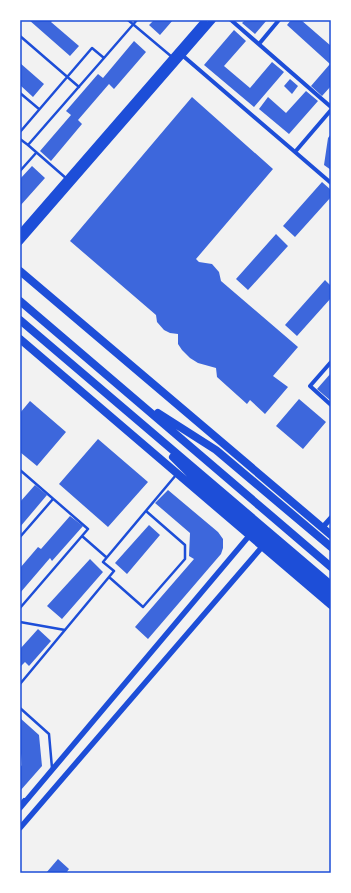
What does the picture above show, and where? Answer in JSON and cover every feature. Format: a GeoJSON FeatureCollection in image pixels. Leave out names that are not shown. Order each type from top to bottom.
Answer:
{"type":"FeatureCollection","features":[{"type":"Feature","properties":{"kind":"highway"},"geometry":{"type":"LineString","coordinates":[[20,271],[331,535]]}},
{"type":"Feature","properties":{"kind":"highway"},"geometry":{"type":"LineString","coordinates":[[20,301],[331,567]]}},
{"type":"Feature","properties":{"kind":"highway"},"geometry":{"type":"LineString","coordinates":[[20,320],[331,584]]}},
{"type":"Feature","properties":{"kind":"highway"},"geometry":{"type":"LineString","coordinates":[[20,339],[331,605]]}},
{"type":"Feature","properties":{"kind":"highway"},"geometry":{"type":"LineString","coordinates":[[135,398],[216,450],[331,547]]}},
{"type":"Feature","properties":{"kind":"highway"},"geometry":{"type":"LineString","coordinates":[[127,412],[197,481],[331,595]]}},
{"type":"Feature","properties":{"kind":"main road"},"geometry":{"type":"LineString","coordinates":[[20,242],[70,181],[175,59],[205,20]]}},
{"type":"Feature","properties":{"kind":"main road"},"geometry":{"type":"LineString","coordinates":[[175,59],[182,55],[213,20]]}},
{"type":"Feature","properties":{"kind":"main road"},"geometry":{"type":"LineString","coordinates":[[20,233],[70,181]]}},
{"type":"Feature","properties":{"kind":"street"},"geometry":{"type":"LineString","coordinates":[[231,20],[331,108],[295,152]]}},
{"type":"Feature","properties":{"kind":"street"},"geometry":{"type":"LineString","coordinates":[[259,44],[279,20]]}},
{"type":"Feature","properties":{"kind":"street"},"geometry":{"type":"LineString","coordinates":[[182,55],[331,183]]}},
{"type":"Feature","properties":{"kind":"street"},"geometry":{"type":"LineString","coordinates":[[331,362],[310,386],[331,404]]}},
{"type":"Feature","properties":{"kind":"street"},"geometry":{"type":"LineString","coordinates":[[322,528],[331,518]]}},
{"type":"Feature","properties":{"kind":"street"},"geometry":{"type":"LineString","coordinates":[[20,808],[249,536]]}},
{"type":"Feature","properties":{"kind":"street"},"geometry":{"type":"LineString","coordinates":[[20,828],[262,547]]}},
{"type":"Feature","properties":{"kind":"lane"},"geometry":{"type":"LineString","coordinates":[[128,20],[175,59]]}},
{"type":"Feature","properties":{"kind":"lane"},"geometry":{"type":"LineString","coordinates":[[28,145],[137,20]]}},
{"type":"Feature","properties":{"kind":"lane"},"geometry":{"type":"LineString","coordinates":[[20,36],[79,87]]}},
{"type":"Feature","properties":{"kind":"lane"},"geometry":{"type":"LineString","coordinates":[[20,132],[92,48],[104,58]]}},
{"type":"Feature","properties":{"kind":"lane"},"geometry":{"type":"LineString","coordinates":[[20,93],[39,110]]}},
{"type":"Feature","properties":{"kind":"lane"},"geometry":{"type":"LineString","coordinates":[[20,139],[70,181]]}},
{"type":"Feature","properties":{"kind":"lane"},"geometry":{"type":"LineString","coordinates":[[20,171],[36,153]]}},
{"type":"Feature","properties":{"kind":"lane"},"geometry":{"type":"LineString","coordinates":[[20,470],[88,529],[20,608]]}},
{"type":"Feature","properties":{"kind":"lane"},"geometry":{"type":"LineString","coordinates":[[20,684],[109,578],[114,571],[103,562],[177,474]]}},
{"type":"Feature","properties":{"kind":"lane"},"geometry":{"type":"LineString","coordinates":[[20,537],[53,499]]}},
{"type":"Feature","properties":{"kind":"lane"},"geometry":{"type":"LineString","coordinates":[[109,578],[144,607],[185,559],[184,545],[146,511]]}},
{"type":"Feature","properties":{"kind":"lane"},"geometry":{"type":"LineString","coordinates":[[82,536],[106,558]]}},
{"type":"Feature","properties":{"kind":"lane"},"geometry":{"type":"LineString","coordinates":[[20,622],[65,630]]}},
{"type":"Feature","properties":{"kind":"lane"},"geometry":{"type":"LineString","coordinates":[[20,708],[49,734],[52,768],[20,804]]}},
{"type":"Feature","properties":{"kind":"building"},"geometry":{"type":"Polygon","coordinates":[[[29,20],[53,20],[51,22],[79,46],[70,56],[29,20]]]}},
{"type":"Feature","properties":{"kind":"building"},"geometry":{"type":"Polygon","coordinates":[[[154,20],[173,20],[160,35],[149,25],[154,20]]]}},
{"type":"Feature","properties":{"kind":"building"},"geometry":{"type":"Polygon","coordinates":[[[245,20],[267,20],[255,34],[242,23],[245,20]]]}},
{"type":"Feature","properties":{"kind":"building"},"geometry":{"type":"Polygon","coordinates":[[[291,20],[301,20],[331,46],[331,86],[322,96],[311,86],[330,64],[287,25],[291,20]]]}},
{"type":"Feature","properties":{"kind":"building"},"geometry":{"type":"Polygon","coordinates":[[[234,30],[246,41],[224,66],[250,88],[272,62],[284,72],[254,107],[204,65],[234,30]]]}},
{"type":"Feature","properties":{"kind":"building"},"geometry":{"type":"Polygon","coordinates":[[[134,41],[146,52],[114,89],[109,84],[78,120],[82,124],[51,161],[40,151],[71,115],[66,111],[98,74],[103,78],[134,41]]]}},
{"type":"Feature","properties":{"kind":"building"},"geometry":{"type":"Polygon","coordinates":[[[20,63],[44,84],[33,97],[20,85],[20,63]]]}},
{"type":"Feature","properties":{"kind":"building"},"geometry":{"type":"Polygon","coordinates":[[[290,79],[298,86],[292,94],[284,86],[290,79]]]}},
{"type":"Feature","properties":{"kind":"building"},"geometry":{"type":"Polygon","coordinates":[[[306,91],[318,101],[289,134],[259,109],[268,97],[286,113],[306,91]]]}},
{"type":"Feature","properties":{"kind":"building"},"geometry":{"type":"Polygon","coordinates":[[[192,97],[273,169],[196,259],[199,262],[212,264],[219,272],[221,281],[298,347],[273,376],[288,387],[265,414],[250,400],[247,404],[217,377],[216,368],[198,363],[190,358],[178,344],[178,334],[170,333],[164,330],[157,322],[156,315],[70,241],[192,97]]]}},
{"type":"Feature","properties":{"kind":"building"},"geometry":{"type":"Polygon","coordinates":[[[331,134],[331,170],[324,165],[328,138],[331,134]]]}},
{"type":"Feature","properties":{"kind":"building"},"geometry":{"type":"Polygon","coordinates":[[[32,166],[45,178],[20,206],[20,179],[32,166]]]}},
{"type":"Feature","properties":{"kind":"building"},"geometry":{"type":"Polygon","coordinates":[[[322,182],[331,190],[331,197],[295,237],[283,226],[322,182]]]}},
{"type":"Feature","properties":{"kind":"building"},"geometry":{"type":"Polygon","coordinates":[[[276,234],[288,246],[248,290],[236,279],[276,234]]]}},
{"type":"Feature","properties":{"kind":"building"},"geometry":{"type":"Polygon","coordinates":[[[325,280],[331,286],[331,298],[297,336],[285,325],[325,280]]]}},
{"type":"Feature","properties":{"kind":"building"},"geometry":{"type":"Polygon","coordinates":[[[331,373],[331,401],[317,389],[331,373]]]}},
{"type":"Feature","properties":{"kind":"building"},"geometry":{"type":"Polygon","coordinates":[[[299,399],[326,422],[303,449],[276,426],[299,399]]]}},
{"type":"Feature","properties":{"kind":"building"},"geometry":{"type":"Polygon","coordinates":[[[30,401],[66,432],[37,466],[20,452],[20,413],[30,401]]]}},
{"type":"Feature","properties":{"kind":"building"},"geometry":{"type":"Polygon","coordinates":[[[98,439],[148,482],[108,527],[59,484],[98,439]]]}},
{"type":"Feature","properties":{"kind":"building"},"geometry":{"type":"Polygon","coordinates":[[[35,485],[47,495],[20,527],[20,502],[35,485]]]}},
{"type":"Feature","properties":{"kind":"building"},"geometry":{"type":"Polygon","coordinates":[[[168,490],[218,532],[223,539],[223,548],[221,554],[148,639],[135,627],[194,559],[189,556],[190,533],[155,503],[168,490]]]}},
{"type":"Feature","properties":{"kind":"building"},"geometry":{"type":"Polygon","coordinates":[[[70,516],[83,526],[52,561],[50,558],[20,593],[20,568],[38,547],[41,549],[70,516]]]}},
{"type":"Feature","properties":{"kind":"building"},"geometry":{"type":"Polygon","coordinates":[[[149,525],[160,535],[127,574],[115,563],[149,525]]]}},
{"type":"Feature","properties":{"kind":"building"},"geometry":{"type":"Polygon","coordinates":[[[90,559],[103,572],[62,619],[47,606],[90,559]]]}},
{"type":"Feature","properties":{"kind":"building"},"geometry":{"type":"Polygon","coordinates":[[[38,629],[51,641],[29,666],[25,662],[20,667],[20,649],[38,629]]]}},
{"type":"Feature","properties":{"kind":"building"},"geometry":{"type":"Polygon","coordinates":[[[20,718],[39,735],[42,766],[20,791],[20,768],[22,765],[20,718]]]}},
{"type":"Feature","properties":{"kind":"building"},"geometry":{"type":"Polygon","coordinates":[[[58,859],[69,869],[66,873],[46,873],[58,859]]]}}]}
